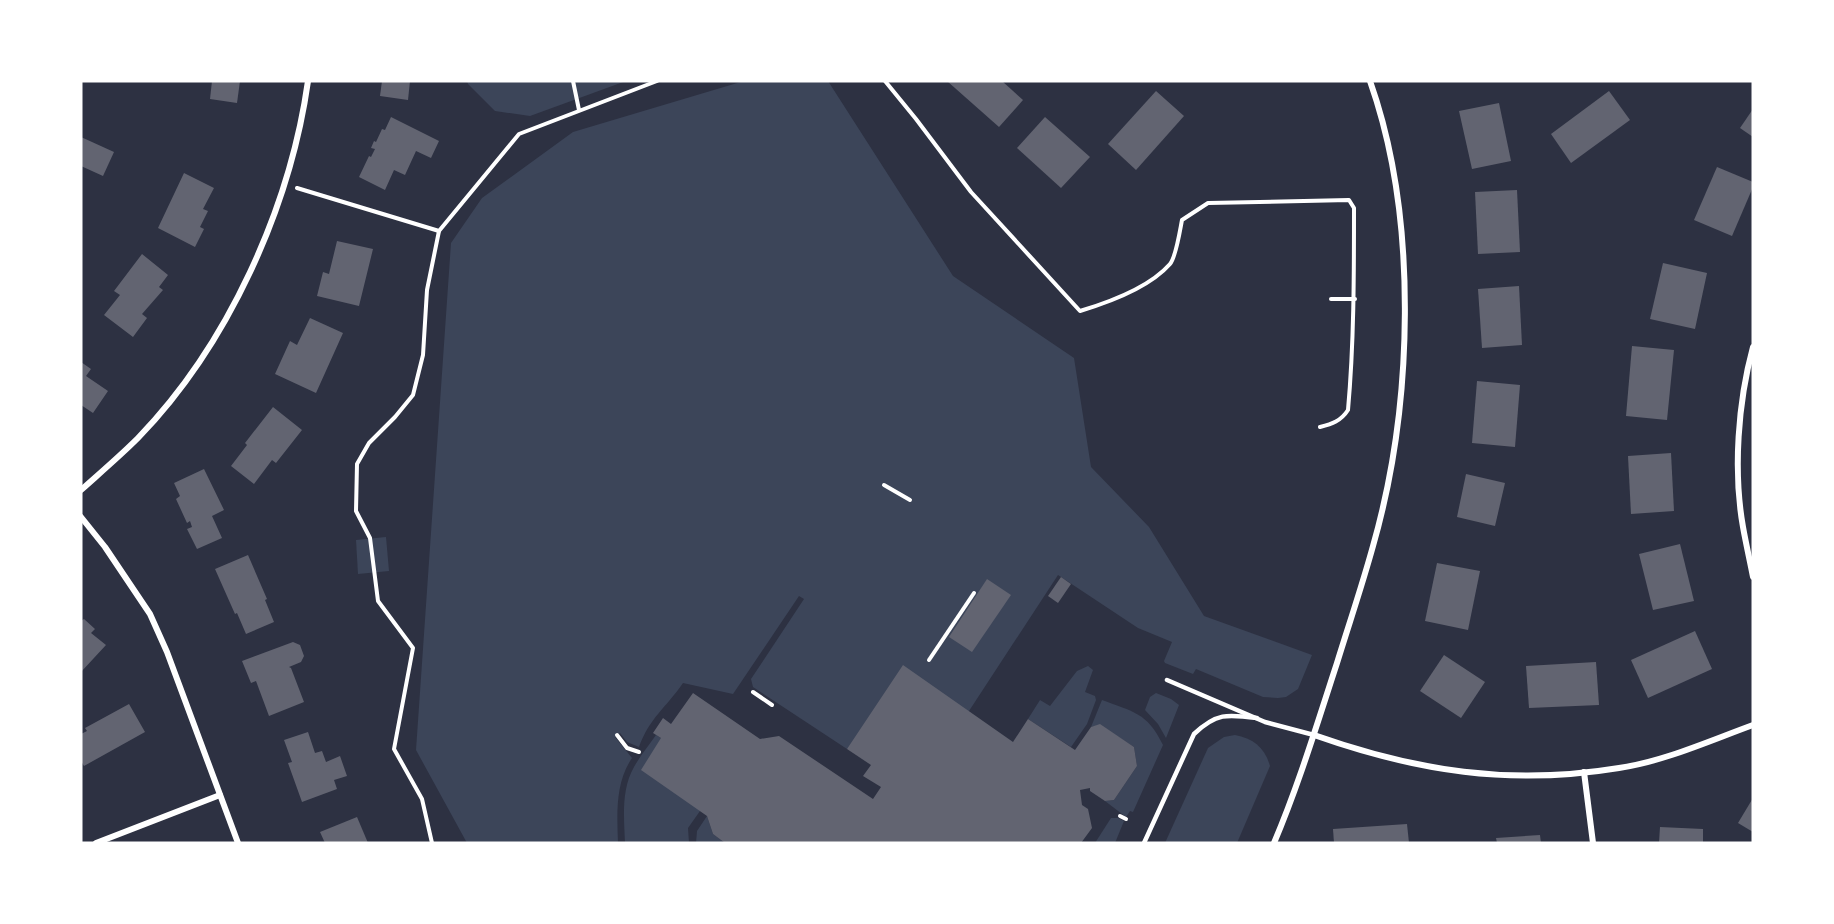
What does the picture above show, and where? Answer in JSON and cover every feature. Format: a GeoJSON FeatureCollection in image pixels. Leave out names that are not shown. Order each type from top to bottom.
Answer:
{"type":"FeatureCollection","features":[{"type":"Feature","properties":{"kind":"street"},"geometry":{"type":"LineString","coordinates":[[81,490],[139,437],[173,397],[202,357],[229,312],[253,264],[285,184],[296,145],[308,81]]}},
{"type":"Feature","properties":{"kind":"street"},"geometry":{"type":"LineString","coordinates":[[1274,843],[1294,797],[1374,545],[1389,478],[1400,404],[1405,332],[1403,251],[1389,150],[1370,81]]}},
{"type":"Feature","properties":{"kind":"street"},"geometry":{"type":"LineString","coordinates":[[1753,347],[1744,387],[1738,454],[1742,525],[1753,577]]}},
{"type":"Feature","properties":{"kind":"street"},"geometry":{"type":"LineString","coordinates":[[81,517],[105,546],[150,614],[167,652],[238,843]]}},
{"type":"Feature","properties":{"kind":"street"},"geometry":{"type":"LineString","coordinates":[[1314,735],[1396,761],[1465,773],[1529,776],[1620,768],[1678,753],[1753,725]]}},
{"type":"Feature","properties":{"kind":"street"},"geometry":{"type":"LineString","coordinates":[[1584,772],[1593,843]]}},
{"type":"Feature","properties":{"kind":"street"},"geometry":{"type":"LineString","coordinates":[[96,843],[220,795]]}},
{"type":"Feature","properties":{"kind":"lane"},"geometry":{"type":"LineString","coordinates":[[1167,680],[1257,718],[1287,729],[1314,735]]}},
{"type":"Feature","properties":{"kind":"lane"},"geometry":{"type":"LineString","coordinates":[[1144,843],[1194,734],[1205,723],[1224,715],[1257,718]]}},
{"type":"Feature","properties":{"kind":"path"},"geometry":{"type":"LineString","coordinates":[[573,81],[579,110]]}},
{"type":"Feature","properties":{"kind":"path"},"geometry":{"type":"LineString","coordinates":[[432,843],[422,799],[394,749],[413,648],[378,601],[370,538],[356,511],[357,464],[369,443],[413,395],[423,355],[427,290],[439,231],[519,134],[657,81]]}},
{"type":"Feature","properties":{"kind":"path"},"geometry":{"type":"LineString","coordinates":[[895,81],[887,83],[971,192],[1080,311],[1105,304],[1144,285],[1171,263],[1182,220],[1208,203],[1349,200],[1353,208],[1354,347],[1348,410],[1344,417],[1336,423],[1320,427]]}},
{"type":"Feature","properties":{"kind":"path"},"geometry":{"type":"LineString","coordinates":[[285,184],[439,231]]}},
{"type":"Feature","properties":{"kind":"path"},"geometry":{"type":"LineString","coordinates":[[1331,299],[1354,298]]}},
{"type":"Feature","properties":{"kind":"path"},"geometry":{"type":"LineString","coordinates":[[884,485],[910,500]]}},
{"type":"Feature","properties":{"kind":"path"},"geometry":{"type":"LineString","coordinates":[[929,660],[974,593]]}},
{"type":"Feature","properties":{"kind":"path"},"geometry":{"type":"LineString","coordinates":[[753,692],[772,705]]}},
{"type":"Feature","properties":{"kind":"path"},"geometry":{"type":"LineString","coordinates":[[617,735],[627,748],[639,752]]}},
{"type":"Feature","properties":{"kind":"path"},"geometry":{"type":"LineString","coordinates":[[1120,816],[1126,819]]}},
{"type":"Feature","properties":{"kind":"shaded area"},"geometry":{"type":"Polygon","coordinates":[[[467,81],[626,81],[530,116],[495,111],[467,81]]]}},
{"type":"Feature","properties":{"kind":"shaded area"},"geometry":{"type":"Polygon","coordinates":[[[744,81],[828,81],[953,276],[1074,358],[1091,467],[1149,527],[1204,616],[1312,655],[1298,689],[1286,697],[1263,697],[1196,669],[1193,674],[1165,663],[1172,642],[1138,628],[1058,575],[969,711],[847,749],[753,687],[751,679],[804,599],[799,596],[733,694],[683,683],[653,720],[639,747],[627,742],[620,733],[615,737],[632,758],[622,778],[620,788],[618,843],[467,843],[416,750],[451,243],[482,198],[573,132],[744,81]]]}},
{"type":"Feature","properties":{"kind":"shaded area"},"geometry":{"type":"Polygon","coordinates":[[[386,537],[389,571],[358,574],[356,540],[386,537]]]}},
{"type":"Feature","properties":{"kind":"shaded area"},"geometry":{"type":"Polygon","coordinates":[[[1088,666],[1093,670],[1085,692],[1095,696],[1096,700],[1087,724],[1071,747],[1028,719],[1040,700],[1050,706],[1077,671],[1088,666]]]}},
{"type":"Feature","properties":{"kind":"shaded area"},"geometry":{"type":"Polygon","coordinates":[[[1156,693],[1179,705],[1166,738],[1158,724],[1145,710],[1150,697],[1156,693]]]}},
{"type":"Feature","properties":{"kind":"shaded area"},"geometry":{"type":"Polygon","coordinates":[[[1102,700],[1145,719],[1163,745],[1133,812],[1130,811],[1126,817],[1105,801],[1114,800],[1137,766],[1134,747],[1100,725],[1091,727],[1102,700]]]}},
{"type":"Feature","properties":{"kind":"shaded area"},"geometry":{"type":"Polygon","coordinates":[[[656,735],[661,738],[700,811],[688,828],[689,843],[625,843],[624,804],[627,785],[636,763],[656,735]]]}},
{"type":"Feature","properties":{"kind":"shaded area"},"geometry":{"type":"Polygon","coordinates":[[[1235,735],[1253,741],[1265,754],[1270,766],[1237,843],[1165,843],[1208,748],[1224,737],[1235,735]]]}},
{"type":"Feature","properties":{"kind":"shaded area"},"geometry":{"type":"Polygon","coordinates":[[[707,816],[713,834],[725,843],[696,843],[697,831],[707,816]]]}},
{"type":"Feature","properties":{"kind":"shaded area"},"geometry":{"type":"Polygon","coordinates":[[[1111,818],[1124,821],[1115,843],[1095,843],[1111,818]]]}},
{"type":"Feature","properties":{"kind":"building"},"geometry":{"type":"Polygon","coordinates":[[[212,81],[240,81],[237,103],[210,99],[212,81]]]}},
{"type":"Feature","properties":{"kind":"building"},"geometry":{"type":"Polygon","coordinates":[[[382,81],[410,81],[408,100],[380,96],[382,81]]]}},
{"type":"Feature","properties":{"kind":"building"},"geometry":{"type":"Polygon","coordinates":[[[947,81],[1002,81],[1023,100],[999,127],[947,81]]]}},
{"type":"Feature","properties":{"kind":"building"},"geometry":{"type":"Polygon","coordinates":[[[1156,91],[1184,116],[1136,170],[1108,144],[1156,91]]]}},
{"type":"Feature","properties":{"kind":"building"},"geometry":{"type":"Polygon","coordinates":[[[1609,91],[1630,120],[1571,163],[1551,134],[1609,91]]]}},
{"type":"Feature","properties":{"kind":"building"},"geometry":{"type":"Polygon","coordinates":[[[1499,103],[1511,161],[1472,169],[1459,111],[1499,103]]]}},
{"type":"Feature","properties":{"kind":"building"},"geometry":{"type":"Polygon","coordinates":[[[1753,109],[1753,137],[1740,128],[1753,109]]]}},
{"type":"Feature","properties":{"kind":"building"},"geometry":{"type":"Polygon","coordinates":[[[391,117],[439,141],[431,158],[416,151],[405,175],[394,170],[385,190],[359,177],[375,149],[371,148],[374,141],[376,142],[382,129],[385,130],[391,117]]]}},
{"type":"Feature","properties":{"kind":"building"},"geometry":{"type":"Polygon","coordinates":[[[1045,117],[1090,157],[1061,188],[1017,148],[1045,117]]]}},
{"type":"Feature","properties":{"kind":"building"},"geometry":{"type":"Polygon","coordinates":[[[81,137],[114,152],[103,176],[81,166],[81,137]]]}},
{"type":"Feature","properties":{"kind":"building"},"geometry":{"type":"Polygon","coordinates":[[[1717,167],[1753,182],[1753,187],[1732,236],[1694,220],[1717,167]]]}},
{"type":"Feature","properties":{"kind":"building"},"geometry":{"type":"Polygon","coordinates":[[[184,173],[214,188],[203,209],[208,211],[200,227],[204,229],[195,247],[158,228],[184,173]]]}},
{"type":"Feature","properties":{"kind":"building"},"geometry":{"type":"Polygon","coordinates":[[[1517,190],[1520,252],[1478,254],[1475,192],[1517,190]]]}},
{"type":"Feature","properties":{"kind":"building"},"geometry":{"type":"Polygon","coordinates":[[[337,241],[373,249],[359,306],[317,296],[323,272],[329,274],[337,241]]]}},
{"type":"Feature","properties":{"kind":"building"},"geometry":{"type":"Polygon","coordinates":[[[142,254],[168,275],[159,287],[163,290],[142,314],[147,318],[133,337],[104,315],[120,295],[114,291],[142,254]]]}},
{"type":"Feature","properties":{"kind":"building"},"geometry":{"type":"Polygon","coordinates":[[[1663,263],[1707,273],[1695,329],[1650,319],[1663,263]]]}},
{"type":"Feature","properties":{"kind":"building"},"geometry":{"type":"Polygon","coordinates":[[[1519,286],[1522,345],[1482,348],[1478,289],[1519,286]]]}},
{"type":"Feature","properties":{"kind":"building"},"geometry":{"type":"Polygon","coordinates":[[[310,318],[343,333],[316,393],[275,374],[290,341],[297,345],[310,318]]]}},
{"type":"Feature","properties":{"kind":"building"},"geometry":{"type":"Polygon","coordinates":[[[1632,346],[1674,350],[1667,420],[1626,416],[1632,346]]]}},
{"type":"Feature","properties":{"kind":"building"},"geometry":{"type":"Polygon","coordinates":[[[81,362],[91,369],[86,376],[108,391],[93,413],[81,405],[81,362]]]}},
{"type":"Feature","properties":{"kind":"building"},"geometry":{"type":"Polygon","coordinates":[[[1477,381],[1520,385],[1515,447],[1472,443],[1477,381]]]}},
{"type":"Feature","properties":{"kind":"building"},"geometry":{"type":"Polygon","coordinates":[[[273,407],[302,430],[276,463],[272,460],[254,484],[231,466],[247,445],[245,443],[273,407]]]}},
{"type":"Feature","properties":{"kind":"building"},"geometry":{"type":"Polygon","coordinates":[[[1671,453],[1674,511],[1631,514],[1628,456],[1671,453]]]}},
{"type":"Feature","properties":{"kind":"building"},"geometry":{"type":"Polygon","coordinates":[[[204,469],[224,510],[212,516],[222,538],[197,549],[187,529],[192,527],[190,521],[187,523],[176,499],[180,496],[174,483],[204,469]]]}},
{"type":"Feature","properties":{"kind":"building"},"geometry":{"type":"Polygon","coordinates":[[[1466,474],[1505,483],[1495,526],[1457,517],[1466,474]]]}},
{"type":"Feature","properties":{"kind":"building"},"geometry":{"type":"Polygon","coordinates":[[[1680,544],[1694,601],[1653,610],[1639,554],[1680,544]]]}},
{"type":"Feature","properties":{"kind":"building"},"geometry":{"type":"Polygon","coordinates":[[[248,555],[274,622],[246,634],[215,569],[248,555]]]}},
{"type":"Feature","properties":{"kind":"building"},"geometry":{"type":"Polygon","coordinates":[[[1437,563],[1480,571],[1468,630],[1425,621],[1437,563]]]}},
{"type":"Feature","properties":{"kind":"building"},"geometry":{"type":"Polygon","coordinates":[[[1061,577],[1071,584],[1058,603],[1048,596],[1061,577]]]}},
{"type":"Feature","properties":{"kind":"building"},"geometry":{"type":"Polygon","coordinates":[[[987,579],[1011,595],[972,652],[949,637],[987,579]]]}},
{"type":"Feature","properties":{"kind":"building"},"geometry":{"type":"Polygon","coordinates":[[[84,619],[95,629],[91,633],[106,645],[81,672],[81,621],[84,619]]]}},
{"type":"Feature","properties":{"kind":"building"},"geometry":{"type":"Polygon","coordinates":[[[1695,631],[1712,669],[1648,698],[1631,660],[1695,631]]]}},
{"type":"Feature","properties":{"kind":"building"},"geometry":{"type":"Polygon","coordinates":[[[293,642],[300,645],[304,656],[301,662],[289,667],[304,702],[269,716],[256,681],[251,683],[242,661],[293,642]]]}},
{"type":"Feature","properties":{"kind":"building"},"geometry":{"type":"Polygon","coordinates":[[[1444,655],[1485,682],[1461,718],[1420,691],[1444,655]]]}},
{"type":"Feature","properties":{"kind":"building"},"geometry":{"type":"Polygon","coordinates":[[[1596,662],[1599,705],[1529,708],[1526,666],[1596,662]]]}},
{"type":"Feature","properties":{"kind":"building"},"geometry":{"type":"Polygon","coordinates":[[[903,665],[1013,742],[1028,719],[1075,750],[1091,727],[1100,724],[1134,747],[1137,766],[1114,800],[1105,801],[1090,791],[1090,788],[1080,790],[1082,805],[1088,809],[1092,828],[1081,843],[725,843],[713,834],[707,816],[641,770],[661,738],[653,733],[663,718],[671,724],[693,693],[760,739],[779,736],[873,799],[881,787],[863,776],[871,765],[847,749],[903,665]]]}},
{"type":"Feature","properties":{"kind":"building"},"geometry":{"type":"Polygon","coordinates":[[[129,704],[145,732],[84,766],[81,761],[81,734],[87,731],[85,728],[129,704]]]}},
{"type":"Feature","properties":{"kind":"building"},"geometry":{"type":"Polygon","coordinates":[[[308,732],[315,753],[322,751],[326,762],[340,756],[347,776],[334,780],[337,789],[302,802],[288,763],[292,762],[284,740],[308,732]]]}},
{"type":"Feature","properties":{"kind":"building"},"geometry":{"type":"Polygon","coordinates":[[[1753,798],[1753,832],[1738,823],[1753,798]]]}},
{"type":"Feature","properties":{"kind":"building"},"geometry":{"type":"Polygon","coordinates":[[[357,817],[368,843],[325,843],[320,832],[357,817]]]}},
{"type":"Feature","properties":{"kind":"building"},"geometry":{"type":"Polygon","coordinates":[[[1407,824],[1409,843],[1334,843],[1333,829],[1407,824]]]}},
{"type":"Feature","properties":{"kind":"building"},"geometry":{"type":"Polygon","coordinates":[[[1660,827],[1703,829],[1703,843],[1659,843],[1660,827]]]}},
{"type":"Feature","properties":{"kind":"building"},"geometry":{"type":"Polygon","coordinates":[[[1540,835],[1541,843],[1497,843],[1496,838],[1540,835]]]}}]}
